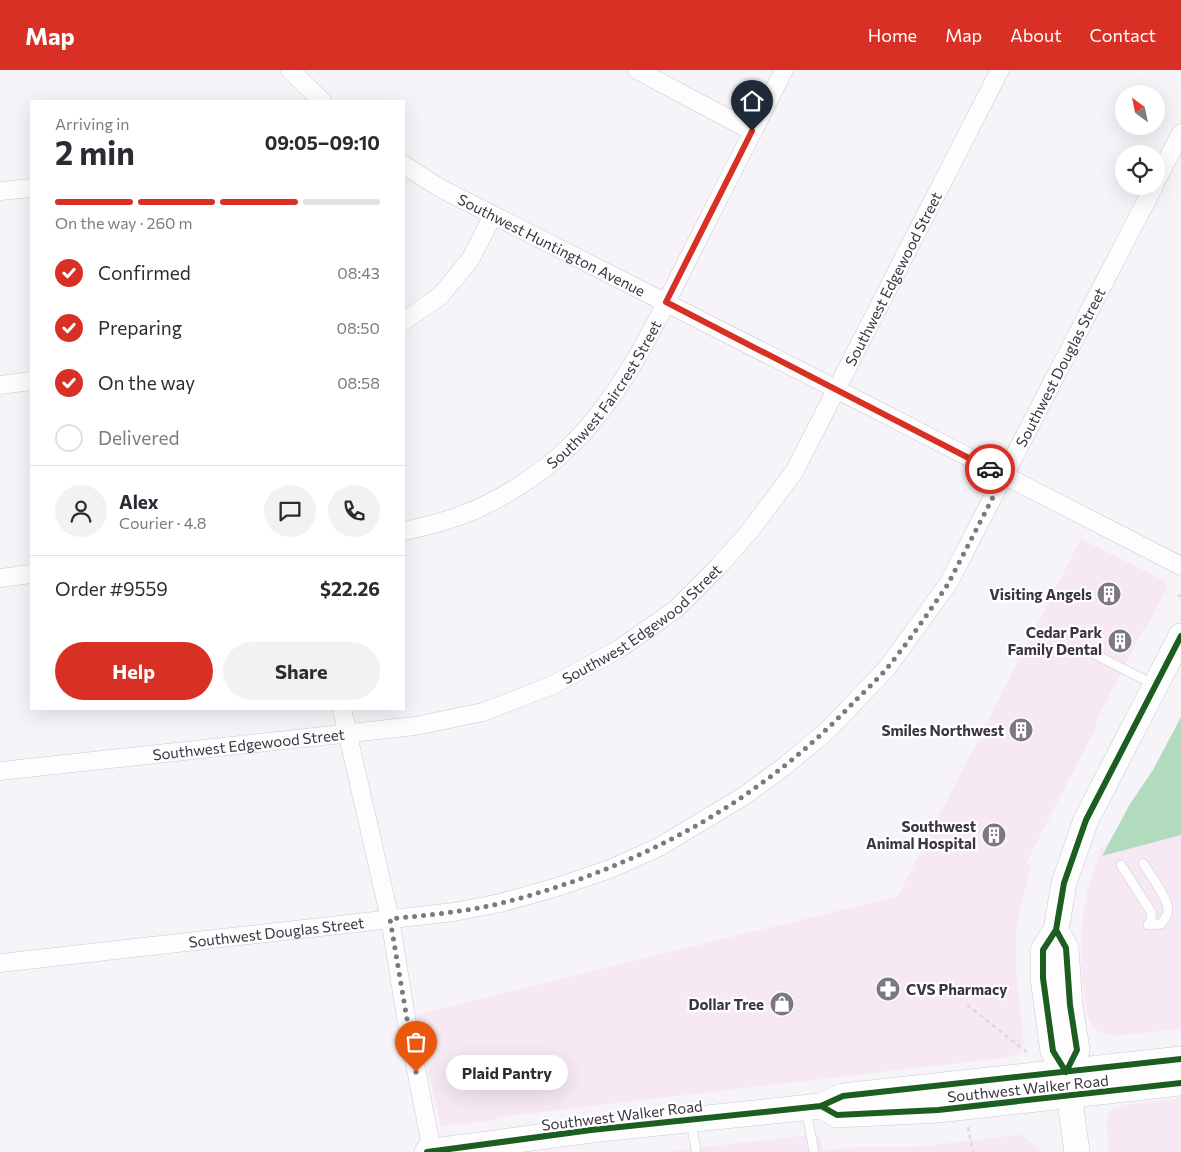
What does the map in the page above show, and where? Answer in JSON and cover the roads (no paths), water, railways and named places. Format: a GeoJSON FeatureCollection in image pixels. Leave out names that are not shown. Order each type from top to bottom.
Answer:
{"type":"FeatureCollection","features":[{"type":"Feature","properties":{"kind":"main road"},"geometry":{"type":"LineString","coordinates":[[1077,1152],[1066,1072],[1077,1050],[1070,1005],[1066,948],[1056,930],[1064,883],[1086,820],[1181,636]]}},
{"type":"Feature","properties":{"kind":"main road","name":"Southwest Walker Road"},"geometry":{"type":"LineString","coordinates":[[427,1152],[527,1142],[591,1130],[813,1106],[843,1096],[1181,1059]]}},
{"type":"Feature","properties":{"kind":"main road","name":"Southwest Walker Road"},"geometry":{"type":"LineString","coordinates":[[813,1106],[836,1115],[938,1110],[1181,1083]]}},
{"type":"Feature","properties":{"kind":"street"},"geometry":{"type":"LineString","coordinates":[[290,70],[321,100]]}},
{"type":"Feature","properties":{"kind":"street"},"geometry":{"type":"LineString","coordinates":[[638,70],[752,131]]}},
{"type":"Feature","properties":{"kind":"street","name":"Southwest Faircrest Street"},"geometry":{"type":"LineString","coordinates":[[405,531],[436,524],[464,514],[527,481],[566,450],[594,420],[618,389],[666,302],[784,70]]}},
{"type":"Feature","properties":{"kind":"street","name":"Southwest Edgewood Street"},"geometry":{"type":"LineString","coordinates":[[0,771],[415,726],[483,712],[553,685],[619,650],[676,609],[718,567],[749,532],[794,472],[1000,70]]}},
{"type":"Feature","properties":{"kind":"street"},"geometry":{"type":"LineString","coordinates":[[1165,164],[1181,133]]}},
{"type":"Feature","properties":{"kind":"street","name":"Southwest Huntington Avenue"},"geometry":{"type":"LineString","coordinates":[[405,166],[440,188],[1181,566]]}},
{"type":"Feature","properties":{"kind":"street"},"geometry":{"type":"LineString","coordinates":[[0,191],[30,188]]}},
{"type":"Feature","properties":{"kind":"street","name":"Southwest Douglas Street"},"geometry":{"type":"LineString","coordinates":[[0,963],[454,912],[500,903],[610,869],[658,847],[744,796],[785,766],[829,729],[887,668],[948,584],[1149,195]]}},
{"type":"Feature","properties":{"kind":"street"},"geometry":{"type":"LineString","coordinates":[[405,320],[440,296],[470,260],[493,215]]}},
{"type":"Feature","properties":{"kind":"street"},"geometry":{"type":"LineString","coordinates":[[0,385],[30,381]]}},
{"type":"Feature","properties":{"kind":"street"},"geometry":{"type":"LineString","coordinates":[[0,578],[30,574]]}},
{"type":"Feature","properties":{"kind":"street"},"geometry":{"type":"LineString","coordinates":[[342,710],[390,919],[407,1023],[432,1151]]}},
{"type":"Feature","properties":{"kind":"lane"},"geometry":{"type":"LineString","coordinates":[[1096,655],[1156,685]]}},
{"type":"Feature","properties":{"kind":"lane"},"geometry":{"type":"LineString","coordinates":[[1121,865],[1151,912],[1152,919],[1148,925],[1161,924],[1166,917],[1168,909],[1166,901],[1143,863]]}},
{"type":"Feature","properties":{"kind":"lane"},"geometry":{"type":"LineString","coordinates":[[813,1106],[814,1152]]}},
{"type":"Feature","properties":{"kind":"lane"},"geometry":{"type":"LineString","coordinates":[[685,1152],[696,1151],[690,1120]]}},
{"type":"Feature","properties":{"kind":"place","name":"Visiting Angels"},"geometry":{"type":"Point","coordinates":[1109,594]}},
{"type":"Feature","properties":{"kind":"place","name":"Cedar Park Family Dental"},"geometry":{"type":"Point","coordinates":[1120,641]}},
{"type":"Feature","properties":{"kind":"place","name":"Smiles Northwest"},"geometry":{"type":"Point","coordinates":[1021,730]}},
{"type":"Feature","properties":{"kind":"place","name":"Southwest Animal Hospital"},"geometry":{"type":"Point","coordinates":[994,835]}},
{"type":"Feature","properties":{"kind":"place","name":"CVS Pharmacy"},"geometry":{"type":"Point","coordinates":[888,989]}},
{"type":"Feature","properties":{"kind":"place","name":"Dollar Tree"},"geometry":{"type":"Point","coordinates":[782,1004]}},
{"type":"Feature","properties":{"kind":"place","name":"Plaid Pantry"},"geometry":{"type":"Point","coordinates":[416,1072]}}]}
